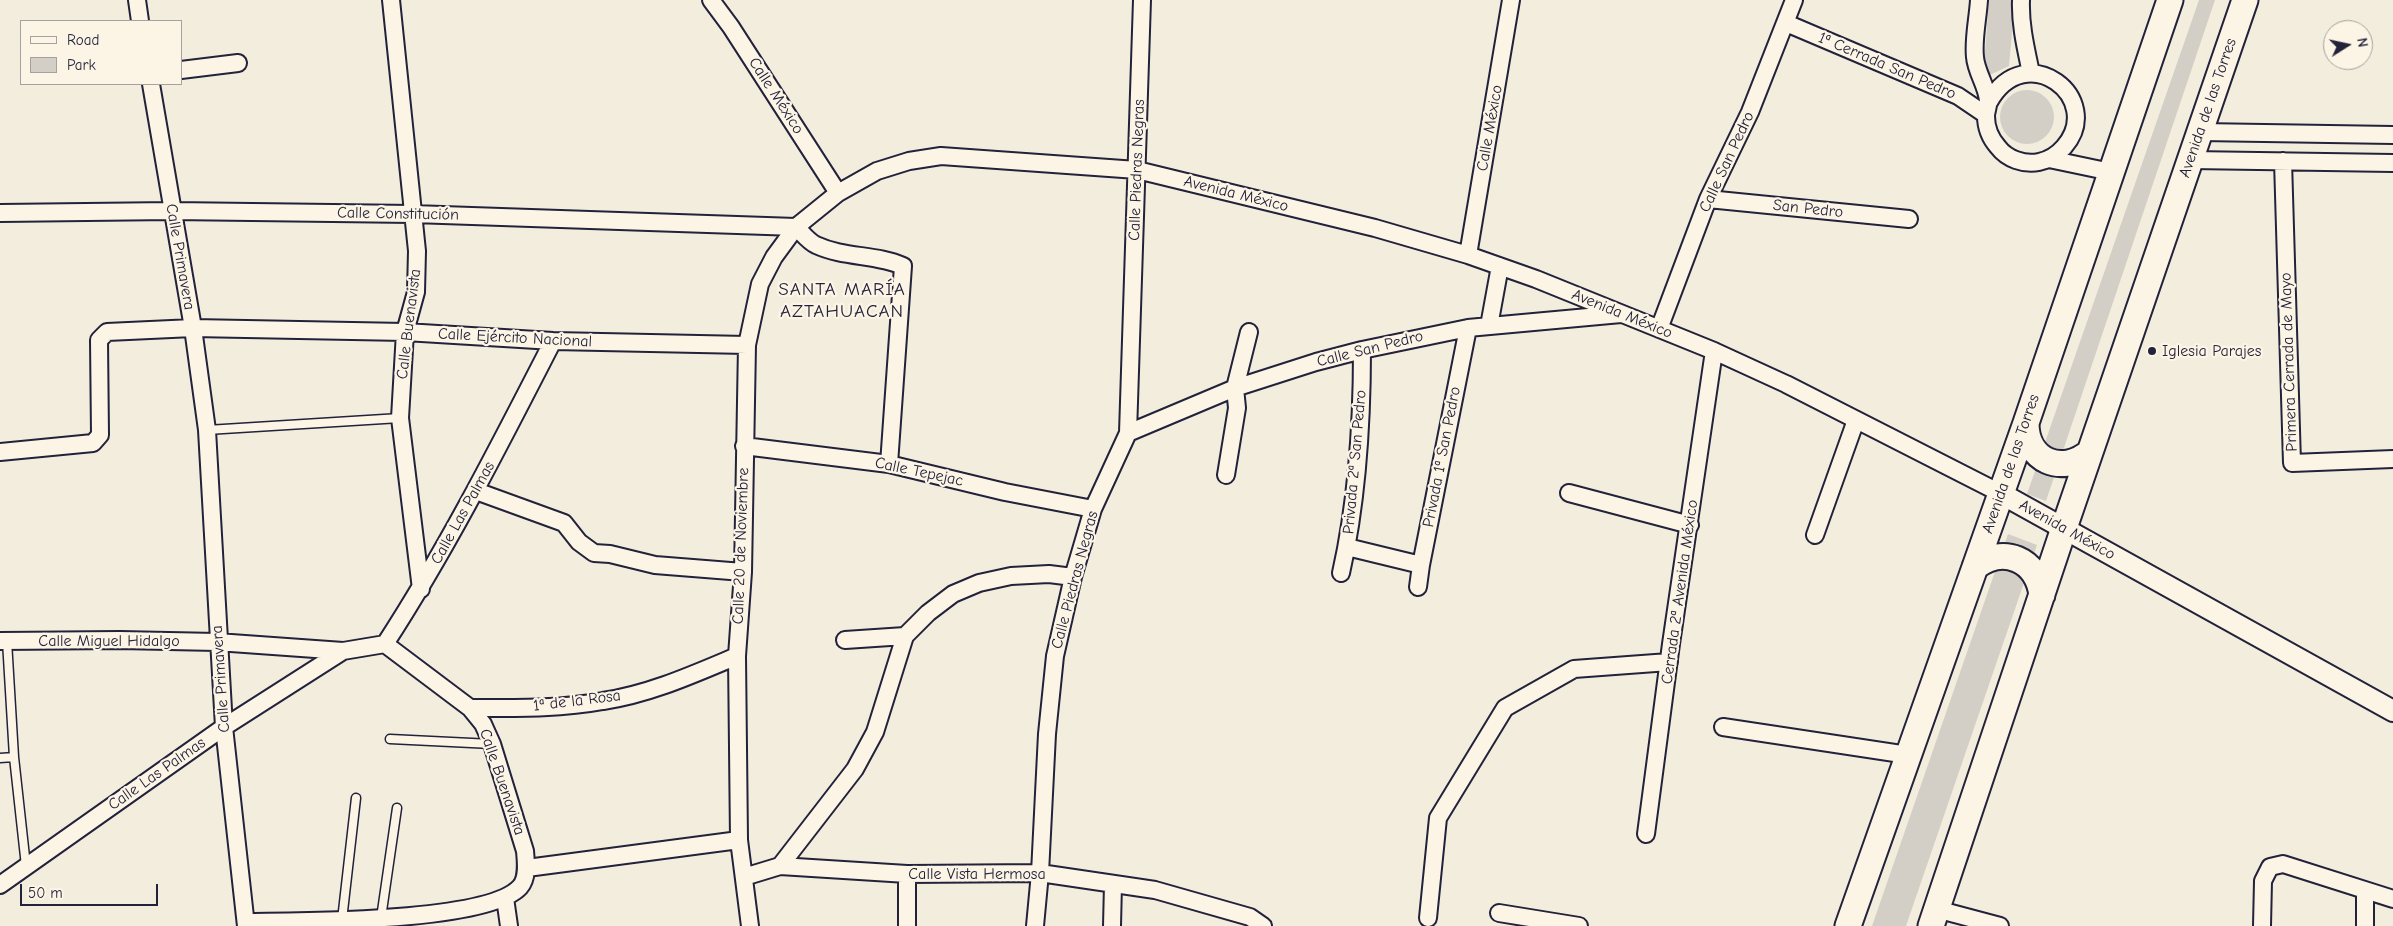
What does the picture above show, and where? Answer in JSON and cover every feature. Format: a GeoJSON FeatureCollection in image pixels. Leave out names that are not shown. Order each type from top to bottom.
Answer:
{"type":"FeatureCollection","features":[{"type":"Feature","properties":{"kind":"main road","name":"Avenida de las Torres"},"geometry":{"type":"LineString","coordinates":[[1848,926],[2026,423],[2170,0]]}},
{"type":"Feature","properties":{"kind":"main road","name":"Avenida de las Torres"},"geometry":{"type":"LineString","coordinates":[[1933,917],[2245,0]]}},
{"type":"Feature","properties":{"kind":"main road"},"geometry":{"type":"LineString","coordinates":[[2026,423],[2026,433],[2033,450],[2048,461],[2066,464],[2075,462],[2090,452]]}},
{"type":"Feature","properties":{"kind":"main road"},"geometry":{"type":"LineString","coordinates":[[1975,567],[1991,557],[2001,556],[2019,560],[2033,571],[2042,595]]}},
{"type":"Feature","properties":{"kind":"street"},"geometry":{"type":"LineString","coordinates":[[136,0],[140,20]]}},
{"type":"Feature","properties":{"kind":"street","name":"Calle Buenavista"},"geometry":{"type":"LineString","coordinates":[[391,0],[417,251],[416,292],[405,332],[400,418],[422,589]]}},
{"type":"Feature","properties":{"kind":"street","name":"Calle México"},"geometry":{"type":"LineString","coordinates":[[712,0],[838,193]]}},
{"type":"Feature","properties":{"kind":"street","name":"Calle Piedras Negras"},"geometry":{"type":"LineString","coordinates":[[1035,926],[1040,873],[1047,734],[1054,666],[1073,576],[1093,509],[1128,433],[1142,0]]}},
{"type":"Feature","properties":{"kind":"street","name":"Calle México"},"geometry":{"type":"LineString","coordinates":[[1468,255],[1512,0]]}},
{"type":"Feature","properties":{"kind":"street","name":"Calle San Pedro"},"geometry":{"type":"LineString","coordinates":[[1659,329],[1708,199],[1750,112],[1794,0]]}},
{"type":"Feature","properties":{"kind":"street"},"geometry":{"type":"LineString","coordinates":[[1979,0],[1974,58],[1987,108],[1989,135],[2001,151],[2019,161],[2029,163],[2048,159],[2060,152],[2069,142],[2074,129],[2074,109],[2066,90],[2057,81],[2044,75],[2031,72],[2005,81],[1995,90],[1987,108]]}},
{"type":"Feature","properties":{"kind":"street"},"geometry":{"type":"LineString","coordinates":[[2022,0],[2020,12],[2031,72]]}},
{"type":"Feature","properties":{"kind":"street","name":"1ª Cerrada San Pedro"},"geometry":{"type":"LineString","coordinates":[[1786,23],[1987,108]]}},
{"type":"Feature","properties":{"kind":"street"},"geometry":{"type":"LineString","coordinates":[[182,70],[238,63]]}},
{"type":"Feature","properties":{"kind":"street","name":"Calle Primavera"},"geometry":{"type":"LineString","coordinates":[[151,85],[192,328],[206,430],[224,727],[247,924]]}},
{"type":"Feature","properties":{"kind":"street"},"geometry":{"type":"LineString","coordinates":[[2200,132],[2393,135]]}},
{"type":"Feature","properties":{"kind":"street","name":"Avenida México"},"geometry":{"type":"LineString","coordinates":[[796,227],[838,193],[877,171],[909,161],[941,156],[1137,170],[1375,228],[1468,255],[1624,314],[1714,351],[1786,384],[2000,493],[2393,711]]}},
{"type":"Feature","properties":{"kind":"street"},"geometry":{"type":"LineString","coordinates":[[2048,159],[2111,172]]}},
{"type":"Feature","properties":{"kind":"street"},"geometry":{"type":"LineString","coordinates":[[2191,160],[2393,163]]}},
{"type":"Feature","properties":{"kind":"street","name":"Primera Cerrada de Mayo"},"geometry":{"type":"LineString","coordinates":[[2283,161],[2292,463],[2393,459]]}},
{"type":"Feature","properties":{"kind":"street","name":"San Pedro"},"geometry":{"type":"LineString","coordinates":[[1708,199],[1909,219]]}},
{"type":"Feature","properties":{"kind":"street","name":"Calle Constitución"},"geometry":{"type":"LineString","coordinates":[[0,212],[172,211],[413,214],[796,227]]}},
{"type":"Feature","properties":{"kind":"street"},"geometry":{"type":"LineString","coordinates":[[796,227],[815,245],[841,252],[887,259],[903,266],[889,464]]}},
{"type":"Feature","properties":{"kind":"street","name":"Calle 20 de Noviembre"},"geometry":{"type":"LineString","coordinates":[[750,926],[739,840],[737,656],[743,572],[747,346],[760,284],[774,257],[796,227]]}},
{"type":"Feature","properties":{"kind":"street"},"geometry":{"type":"LineString","coordinates":[[1489,326],[1500,266]]}},
{"type":"Feature","properties":{"kind":"street","name":"Calle San Pedro"},"geometry":{"type":"LineString","coordinates":[[1128,433],[1235,388],[1316,362],[1362,350],[1468,328],[1624,314]]}},
{"type":"Feature","properties":{"kind":"street","name":"Calle Ejército Nacional"},"geometry":{"type":"LineString","coordinates":[[0,452],[93,443],[100,435],[99,340],[107,332],[192,328],[405,332],[553,341],[747,346]]}},
{"type":"Feature","properties":{"kind":"street","name":"Privada 1ª San Pedro"},"geometry":{"type":"LineString","coordinates":[[1418,587],[1468,328]]}},
{"type":"Feature","properties":{"kind":"street"},"geometry":{"type":"LineString","coordinates":[[1226,475],[1237,408],[1235,388],[1249,332]]}},
{"type":"Feature","properties":{"kind":"street","name":"Calle Las Palmas"},"geometry":{"type":"LineString","coordinates":[[218,642],[343,651],[385,644],[422,589],[476,491],[553,341]]}},
{"type":"Feature","properties":{"kind":"street","name":"Privada 2ª San Pedro"},"geometry":{"type":"LineString","coordinates":[[1341,573],[1347,547],[1362,409],[1362,350]]}},
{"type":"Feature","properties":{"kind":"street","name":"Cerrada 2ª Avenida México"},"geometry":{"type":"LineString","coordinates":[[1646,834],[1714,351]]}},
{"type":"Feature","properties":{"kind":"street"},"geometry":{"type":"LineString","coordinates":[[1814,535],[1856,420]]}},
{"type":"Feature","properties":{"kind":"street","name":"Calle Tepejac"},"geometry":{"type":"LineString","coordinates":[[744,446],[889,464],[1005,492],[1093,509]]}},
{"type":"Feature","properties":{"kind":"street"},"geometry":{"type":"LineString","coordinates":[[476,491],[564,522],[579,542],[594,553],[610,554],[655,566],[743,572]]}},
{"type":"Feature","properties":{"kind":"street"},"geometry":{"type":"LineString","coordinates":[[1569,493],[1690,524]]}},
{"type":"Feature","properties":{"kind":"street"},"geometry":{"type":"LineString","coordinates":[[1347,547],[1421,565]]}},
{"type":"Feature","properties":{"kind":"street"},"geometry":{"type":"LineString","coordinates":[[780,866],[855,769],[875,732],[905,636],[928,613],[952,594],[979,583],[1011,576],[1048,574],[1073,576]]}},
{"type":"Feature","properties":{"kind":"street"},"geometry":{"type":"LineString","coordinates":[[845,640],[905,636]]}},
{"type":"Feature","properties":{"kind":"street","name":"Calle Miguel Hidalgo"},"geometry":{"type":"LineString","coordinates":[[3,641],[120,640],[218,642]]}},
{"type":"Feature","properties":{"kind":"street","name":"Calle Buenavista"},"geometry":{"type":"LineString","coordinates":[[385,644],[470,708],[483,724],[492,744],[525,851],[527,868]]}},
{"type":"Feature","properties":{"kind":"street","name":"Calle Las Palmas"},"geometry":{"type":"LineString","coordinates":[[0,885],[224,727],[343,651]]}},
{"type":"Feature","properties":{"kind":"street","name":"1ª de la Rosa"},"geometry":{"type":"LineString","coordinates":[[470,708],[536,707],[604,701],[653,689],[737,656]]}},
{"type":"Feature","properties":{"kind":"street"},"geometry":{"type":"LineString","coordinates":[[1428,918],[1438,818],[1505,708],[1574,669],[1669,662]]}},
{"type":"Feature","properties":{"kind":"street"},"geometry":{"type":"LineString","coordinates":[[1723,727],[1908,755]]}},
{"type":"Feature","properties":{"kind":"street"},"geometry":{"type":"LineString","coordinates":[[247,924],[381,918],[476,906],[505,898],[520,887],[527,868],[739,840]]}},
{"type":"Feature","properties":{"kind":"street"},"geometry":{"type":"LineString","coordinates":[[2262,926],[2263,881],[2270,867],[2282,864],[2393,899]]}},
{"type":"Feature","properties":{"kind":"street","name":"Calle Vista Hermosa"},"geometry":{"type":"LineString","coordinates":[[744,877],[780,866],[907,874],[1040,873],[1155,890],[1250,917],[1263,926]]}},
{"type":"Feature","properties":{"kind":"street"},"geometry":{"type":"LineString","coordinates":[[906,926],[907,874]]}},
{"type":"Feature","properties":{"kind":"street"},"geometry":{"type":"LineString","coordinates":[[1112,926],[1113,884]]}},
{"type":"Feature","properties":{"kind":"street"},"geometry":{"type":"LineString","coordinates":[[2365,891],[2365,926]]}},
{"type":"Feature","properties":{"kind":"street"},"geometry":{"type":"LineString","coordinates":[[505,898],[509,926]]}},
{"type":"Feature","properties":{"kind":"street"},"geometry":{"type":"LineString","coordinates":[[1499,913],[1579,926]]}},
{"type":"Feature","properties":{"kind":"street"},"geometry":{"type":"LineString","coordinates":[[1933,917],[2000,926]]}},
{"type":"Feature","properties":{"kind":"lane"},"geometry":{"type":"LineString","coordinates":[[206,430],[400,418]]}},
{"type":"Feature","properties":{"kind":"lane"},"geometry":{"type":"LineString","coordinates":[[3,641],[26,867]]}},
{"type":"Feature","properties":{"kind":"lane"},"geometry":{"type":"LineString","coordinates":[[390,739],[492,744]]}},
{"type":"Feature","properties":{"kind":"lane"},"geometry":{"type":"LineString","coordinates":[[0,758],[14,757]]}},
{"type":"Feature","properties":{"kind":"lane"},"geometry":{"type":"LineString","coordinates":[[342,920],[356,798]]}},
{"type":"Feature","properties":{"kind":"lane"},"geometry":{"type":"LineString","coordinates":[[381,918],[397,808]]}},
{"type":"Feature","properties":{"kind":"green space"},"geometry":{"type":"Polygon","coordinates":[[[1989,0],[2015,0],[2009,66],[1983,78],[1989,0]]]}},
{"type":"Feature","properties":{"kind":"green space"},"geometry":{"type":"Polygon","coordinates":[[[2199,0],[2215,0],[2046,501],[2027,494],[2199,0]]]}},
{"type":"Feature","properties":{"kind":"green space"},"geometry":{"type":"Polygon","coordinates":[[[2022,90],[2032,90],[2042,94],[2050,102],[2054,117],[2050,132],[2042,140],[2032,144],[2022,144],[2012,140],[2004,132],[2000,122],[2000,112],[2004,102],[2012,94],[2022,90]]]}},
{"type":"Feature","properties":{"kind":"green space"},"geometry":{"type":"Polygon","coordinates":[[[2008,534],[2037,545],[1906,926],[1872,926],[2008,534]]]}},
{"type":"Feature","properties":{"kind":"place","name":"Iglesia Parajes"},"geometry":{"type":"Point","coordinates":[2152,351]}},
{"type":"Feature","properties":{"kind":"district","name":"SANTA MARÍA AZTAHUACAN"},"geometry":{"type":"Point","coordinates":[842,301]}}]}
